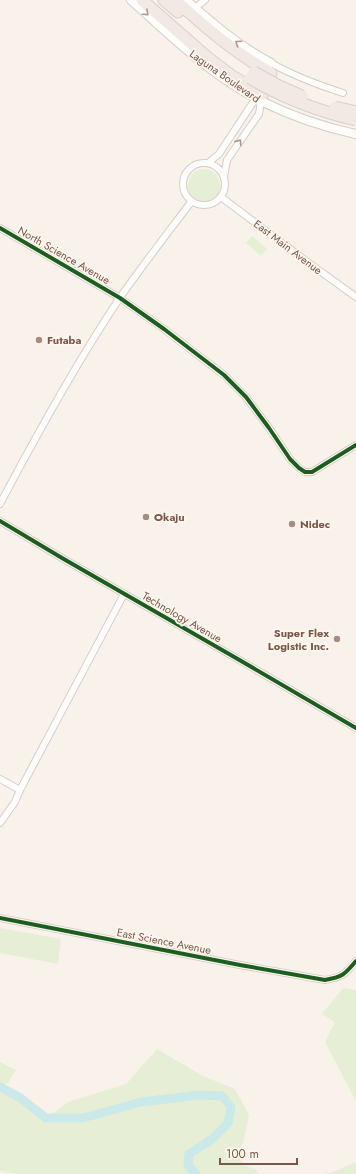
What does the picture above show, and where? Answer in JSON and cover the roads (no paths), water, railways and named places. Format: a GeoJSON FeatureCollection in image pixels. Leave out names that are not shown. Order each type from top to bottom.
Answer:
{"type":"FeatureCollection","features":[{"type":"Feature","properties":{"kind":"highway"},"geometry":{"type":"LineString","coordinates":[[142,0],[208,58],[259,96]]}},
{"type":"Feature","properties":{"kind":"highway"},"geometry":{"type":"LineString","coordinates":[[153,0],[204,45],[227,63],[306,98],[356,112]]}},
{"type":"Feature","properties":{"kind":"highway"},"geometry":{"type":"LineString","coordinates":[[164,0],[219,48],[252,75],[280,95],[305,105],[356,120]]}},
{"type":"Feature","properties":{"kind":"highway"},"geometry":{"type":"LineString","coordinates":[[175,0],[228,45],[250,61],[269,69]]}},
{"type":"Feature","properties":{"kind":"main road","name":"Laguna Boulevard"},"geometry":{"type":"LineString","coordinates":[[131,0],[218,74],[307,120],[356,134]]}},
{"type":"Feature","properties":{"kind":"main road"},"geometry":{"type":"LineString","coordinates":[[186,0],[269,69],[259,96]]}},
{"type":"Feature","properties":{"kind":"street"},"geometry":{"type":"LineString","coordinates":[[195,8],[205,0]]}},
{"type":"Feature","properties":{"kind":"street"},"geometry":{"type":"LineString","coordinates":[[269,69],[304,79],[343,93]]}},
{"type":"Feature","properties":{"kind":"street"},"geometry":{"type":"LineString","coordinates":[[208,163],[219,154],[259,96]]}},
{"type":"Feature","properties":{"kind":"street"},"geometry":{"type":"LineString","coordinates":[[224,177],[216,167],[208,163],[194,165],[188,170],[183,178],[183,190],[191,202],[200,206],[213,204],[221,197],[225,187],[224,177],[227,160],[258,114],[259,96]]}},
{"type":"Feature","properties":{"kind":"street","name":"East Main Avenue"},"geometry":{"type":"LineString","coordinates":[[221,197],[356,297]]}},
{"type":"Feature","properties":{"kind":"street"},"geometry":{"type":"LineString","coordinates":[[0,504],[26,454],[84,353],[120,298],[191,202]]}},
{"type":"Feature","properties":{"kind":"street","name":"North Science Avenue"},"geometry":{"type":"LineString","coordinates":[[0,228],[120,298],[169,332],[224,375],[246,397],[290,459],[305,472],[312,472],[356,445]]}},
{"type":"Feature","properties":{"kind":"street","name":"Technology Avenue"},"geometry":{"type":"LineString","coordinates":[[0,521],[356,728]]}},
{"type":"Feature","properties":{"kind":"street"},"geometry":{"type":"LineString","coordinates":[[0,823],[15,802],[124,594]]}},
{"type":"Feature","properties":{"kind":"street"},"geometry":{"type":"LineString","coordinates":[[0,780],[20,790]]}},
{"type":"Feature","properties":{"kind":"street","name":"East Science Avenue"},"geometry":{"type":"LineString","coordinates":[[0,918],[325,980],[337,978],[345,973],[356,960]]}},
{"type":"Feature","properties":{"kind":"waterway"},"geometry":{"type":"LineString","coordinates":[[0,1087],[19,1097],[46,1118],[83,1118],[141,1102],[199,1095],[222,1096],[231,1107],[228,1123],[212,1139],[189,1154],[188,1165],[196,1174]]}},
{"type":"Feature","properties":{"kind":"place","name":"Futaba"},"geometry":{"type":"Point","coordinates":[39,340]}},
{"type":"Feature","properties":{"kind":"place","name":"Okaju"},"geometry":{"type":"Point","coordinates":[146,517]}},
{"type":"Feature","properties":{"kind":"place","name":"Nidec"},"geometry":{"type":"Point","coordinates":[292,524]}},
{"type":"Feature","properties":{"kind":"place","name":"Super Flex Logistic Inc."},"geometry":{"type":"Point","coordinates":[337,639]}}]}
